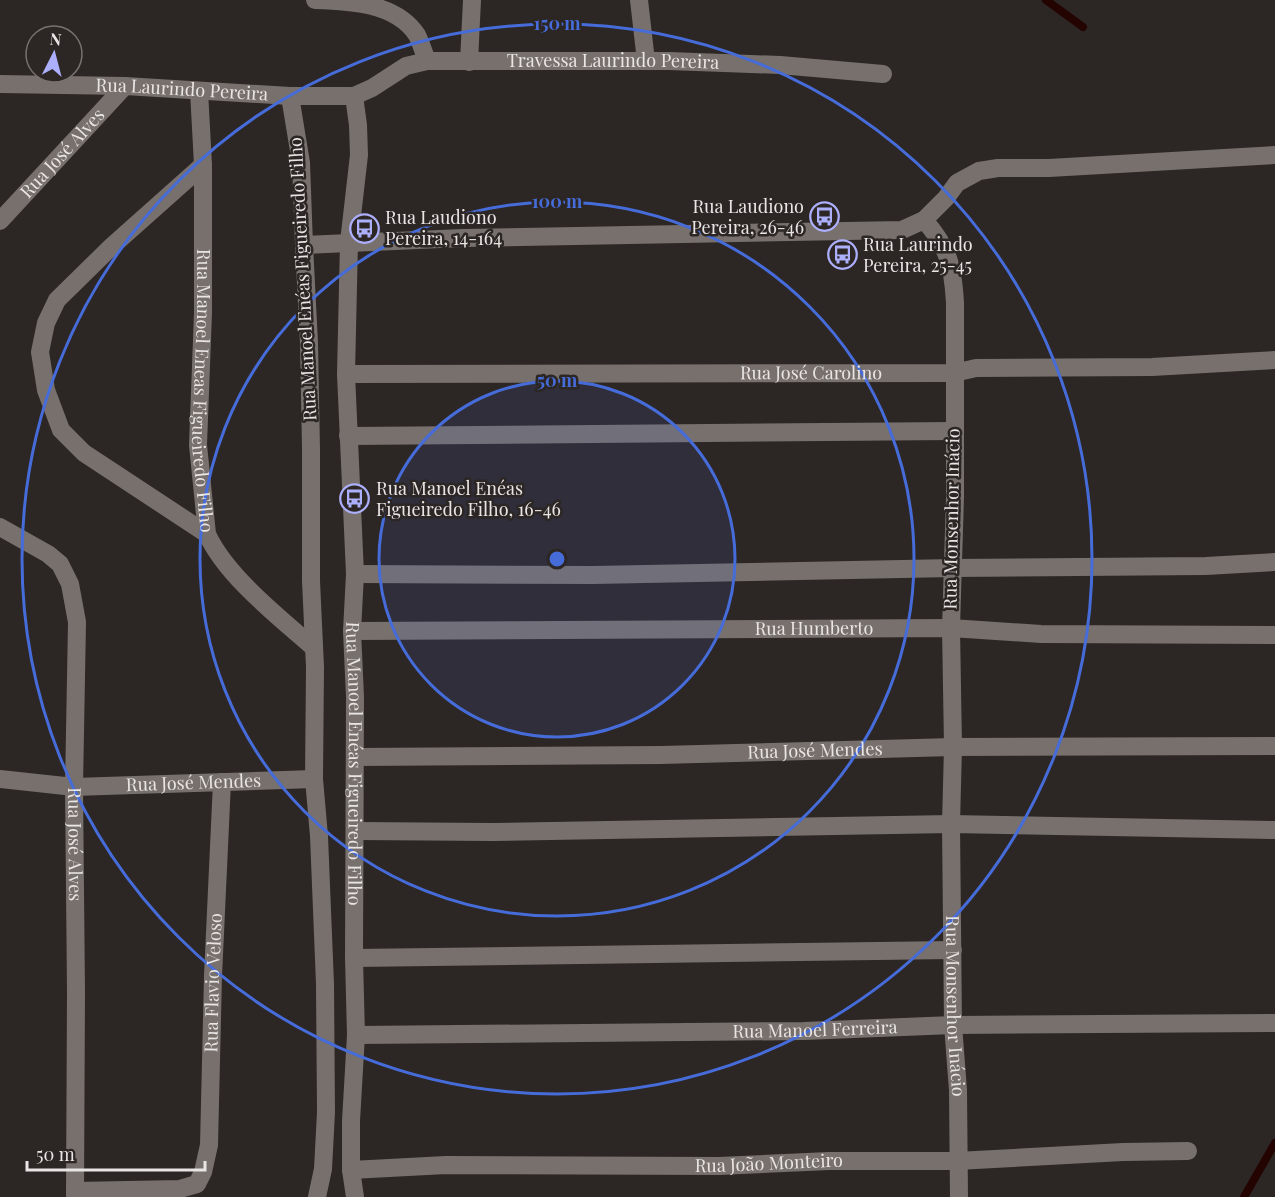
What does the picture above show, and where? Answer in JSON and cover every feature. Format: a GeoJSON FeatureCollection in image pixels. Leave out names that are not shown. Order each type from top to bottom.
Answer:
{"type":"FeatureCollection","features":[{"type":"Feature","properties":{"kind":"street"},"geometry":{"type":"LineString","coordinates":[[315,0],[364,5],[384,9],[397,15],[417,36],[427,61]]}},
{"type":"Feature","properties":{"kind":"street"},"geometry":{"type":"LineString","coordinates":[[469,62],[472,0]]}},
{"type":"Feature","properties":{"kind":"street"},"geometry":{"type":"LineString","coordinates":[[639,0],[645,61]]}},
{"type":"Feature","properties":{"kind":"street","name":"Travessa Laurindo Pereira"},"geometry":{"type":"LineString","coordinates":[[354,96],[372,88],[406,66],[427,61],[645,61],[780,65],[883,74]]}},
{"type":"Feature","properties":{"kind":"street","name":"Rua Laurindo Pereira"},"geometry":{"type":"LineString","coordinates":[[0,84],[125,86],[290,96]]}},
{"type":"Feature","properties":{"kind":"street","name":"Rua José Alves"},"geometry":{"type":"LineString","coordinates":[[0,221],[125,86]]}},
{"type":"Feature","properties":{"kind":"street","name":"Rua Manoel Eneas Figueiredo Filho"},"geometry":{"type":"LineString","coordinates":[[199,91],[203,165],[198,445],[207,534],[212,546],[245,584],[314,648]]}},
{"type":"Feature","properties":{"kind":"street"},"geometry":{"type":"LineString","coordinates":[[290,96],[354,96]]}},
{"type":"Feature","properties":{"kind":"street","name":"Rua Manoel Enéas Figueiredo Filho"},"geometry":{"type":"LineString","coordinates":[[290,96],[301,163],[309,343],[314,779],[319,836],[326,996],[326,1124],[323,1168],[317,1197]]}},
{"type":"Feature","properties":{"kind":"street","name":"Rua Manoel Enéas Figueiredo Filho"},"geometry":{"type":"LineString","coordinates":[[354,96],[359,155],[349,242],[346,374],[355,574],[352,631],[355,697],[356,1035],[351,1121],[351,1170],[355,1197]]}},
{"type":"Feature","properties":{"kind":"street"},"geometry":{"type":"LineString","coordinates":[[304,244],[902,230],[924,220],[957,183],[970,175],[998,168],[1049,168],[1275,155]]}},
{"type":"Feature","properties":{"kind":"street"},"geometry":{"type":"LineString","coordinates":[[203,165],[111,247],[57,300],[46,323],[40,352],[46,390],[61,430],[84,453],[207,534]]}},
{"type":"Feature","properties":{"kind":"street","name":"Rua Monsenhor Inácio"},"geometry":{"type":"LineString","coordinates":[[924,220],[938,235],[949,255],[955,303],[951,824],[953,1025],[958,1090],[959,1197]]}},
{"type":"Feature","properties":{"kind":"street","name":"Rua José Carolino"},"geometry":{"type":"LineString","coordinates":[[346,374],[954,373],[976,368],[1152,367],[1275,360]]}},
{"type":"Feature","properties":{"kind":"street"},"geometry":{"type":"LineString","coordinates":[[348,436],[954,431]]}},
{"type":"Feature","properties":{"kind":"street","name":"Rua José Alves"},"geometry":{"type":"LineString","coordinates":[[0,527],[48,554],[60,564],[70,584],[76,622],[75,1194]]}},
{"type":"Feature","properties":{"kind":"street"},"geometry":{"type":"LineString","coordinates":[[355,574],[593,575],[1206,566],[1275,562]]}},
{"type":"Feature","properties":{"kind":"street","name":"Rua Humberto"},"geometry":{"type":"LineString","coordinates":[[352,631],[951,628],[1041,634],[1275,635]]}},
{"type":"Feature","properties":{"kind":"street","name":"Rua José Mendes"},"geometry":{"type":"LineString","coordinates":[[355,757],[661,755],[953,747],[1275,746]]}},
{"type":"Feature","properties":{"kind":"street","name":"Rua José Mendes"},"geometry":{"type":"LineString","coordinates":[[0,778],[74,788],[314,779]]}},
{"type":"Feature","properties":{"kind":"street","name":"Rua Flavio Veloso"},"geometry":{"type":"LineString","coordinates":[[75,1194],[180,1189],[197,1184],[203,1172],[209,1145],[213,976],[222,782]]}},
{"type":"Feature","properties":{"kind":"street"},"geometry":{"type":"LineString","coordinates":[[356,831],[493,832],[951,824],[1275,830]]}},
{"type":"Feature","properties":{"kind":"street"},"geometry":{"type":"LineString","coordinates":[[354,958],[953,950]]}},
{"type":"Feature","properties":{"kind":"street","name":"Rua Manoel Ferreira"},"geometry":{"type":"LineString","coordinates":[[356,1035],[804,1031],[953,1025],[1275,1023]]}},
{"type":"Feature","properties":{"kind":"street","name":"Rua João Monteiro"},"geometry":{"type":"LineString","coordinates":[[351,1170],[446,1165],[719,1166],[829,1161],[957,1161],[1123,1152],[1188,1151]]}},
{"type":"Feature","properties":{"kind":"waterway"},"geometry":{"type":"LineString","coordinates":[[1046,0],[1083,27]]}},
{"type":"Feature","properties":{"kind":"waterway"},"geometry":{"type":"LineString","coordinates":[[1244,1197],[1275,1143]]}},
{"type":"Feature","properties":{"kind":"place","name":"Rua Laudiono Pereira, 26-46"},"geometry":{"type":"Point","coordinates":[825,217]}},
{"type":"Feature","properties":{"kind":"place","name":"Rua Laudiono Pereira, 14-164"},"geometry":{"type":"Point","coordinates":[364,228]}},
{"type":"Feature","properties":{"kind":"place","name":"Rua Laurindo Pereira, 25-45"},"geometry":{"type":"Point","coordinates":[842,255]}},
{"type":"Feature","properties":{"kind":"place","name":"Rua Manoel Enéas Figueiredo Filho, 16-46"},"geometry":{"type":"Point","coordinates":[355,499]}}]}
